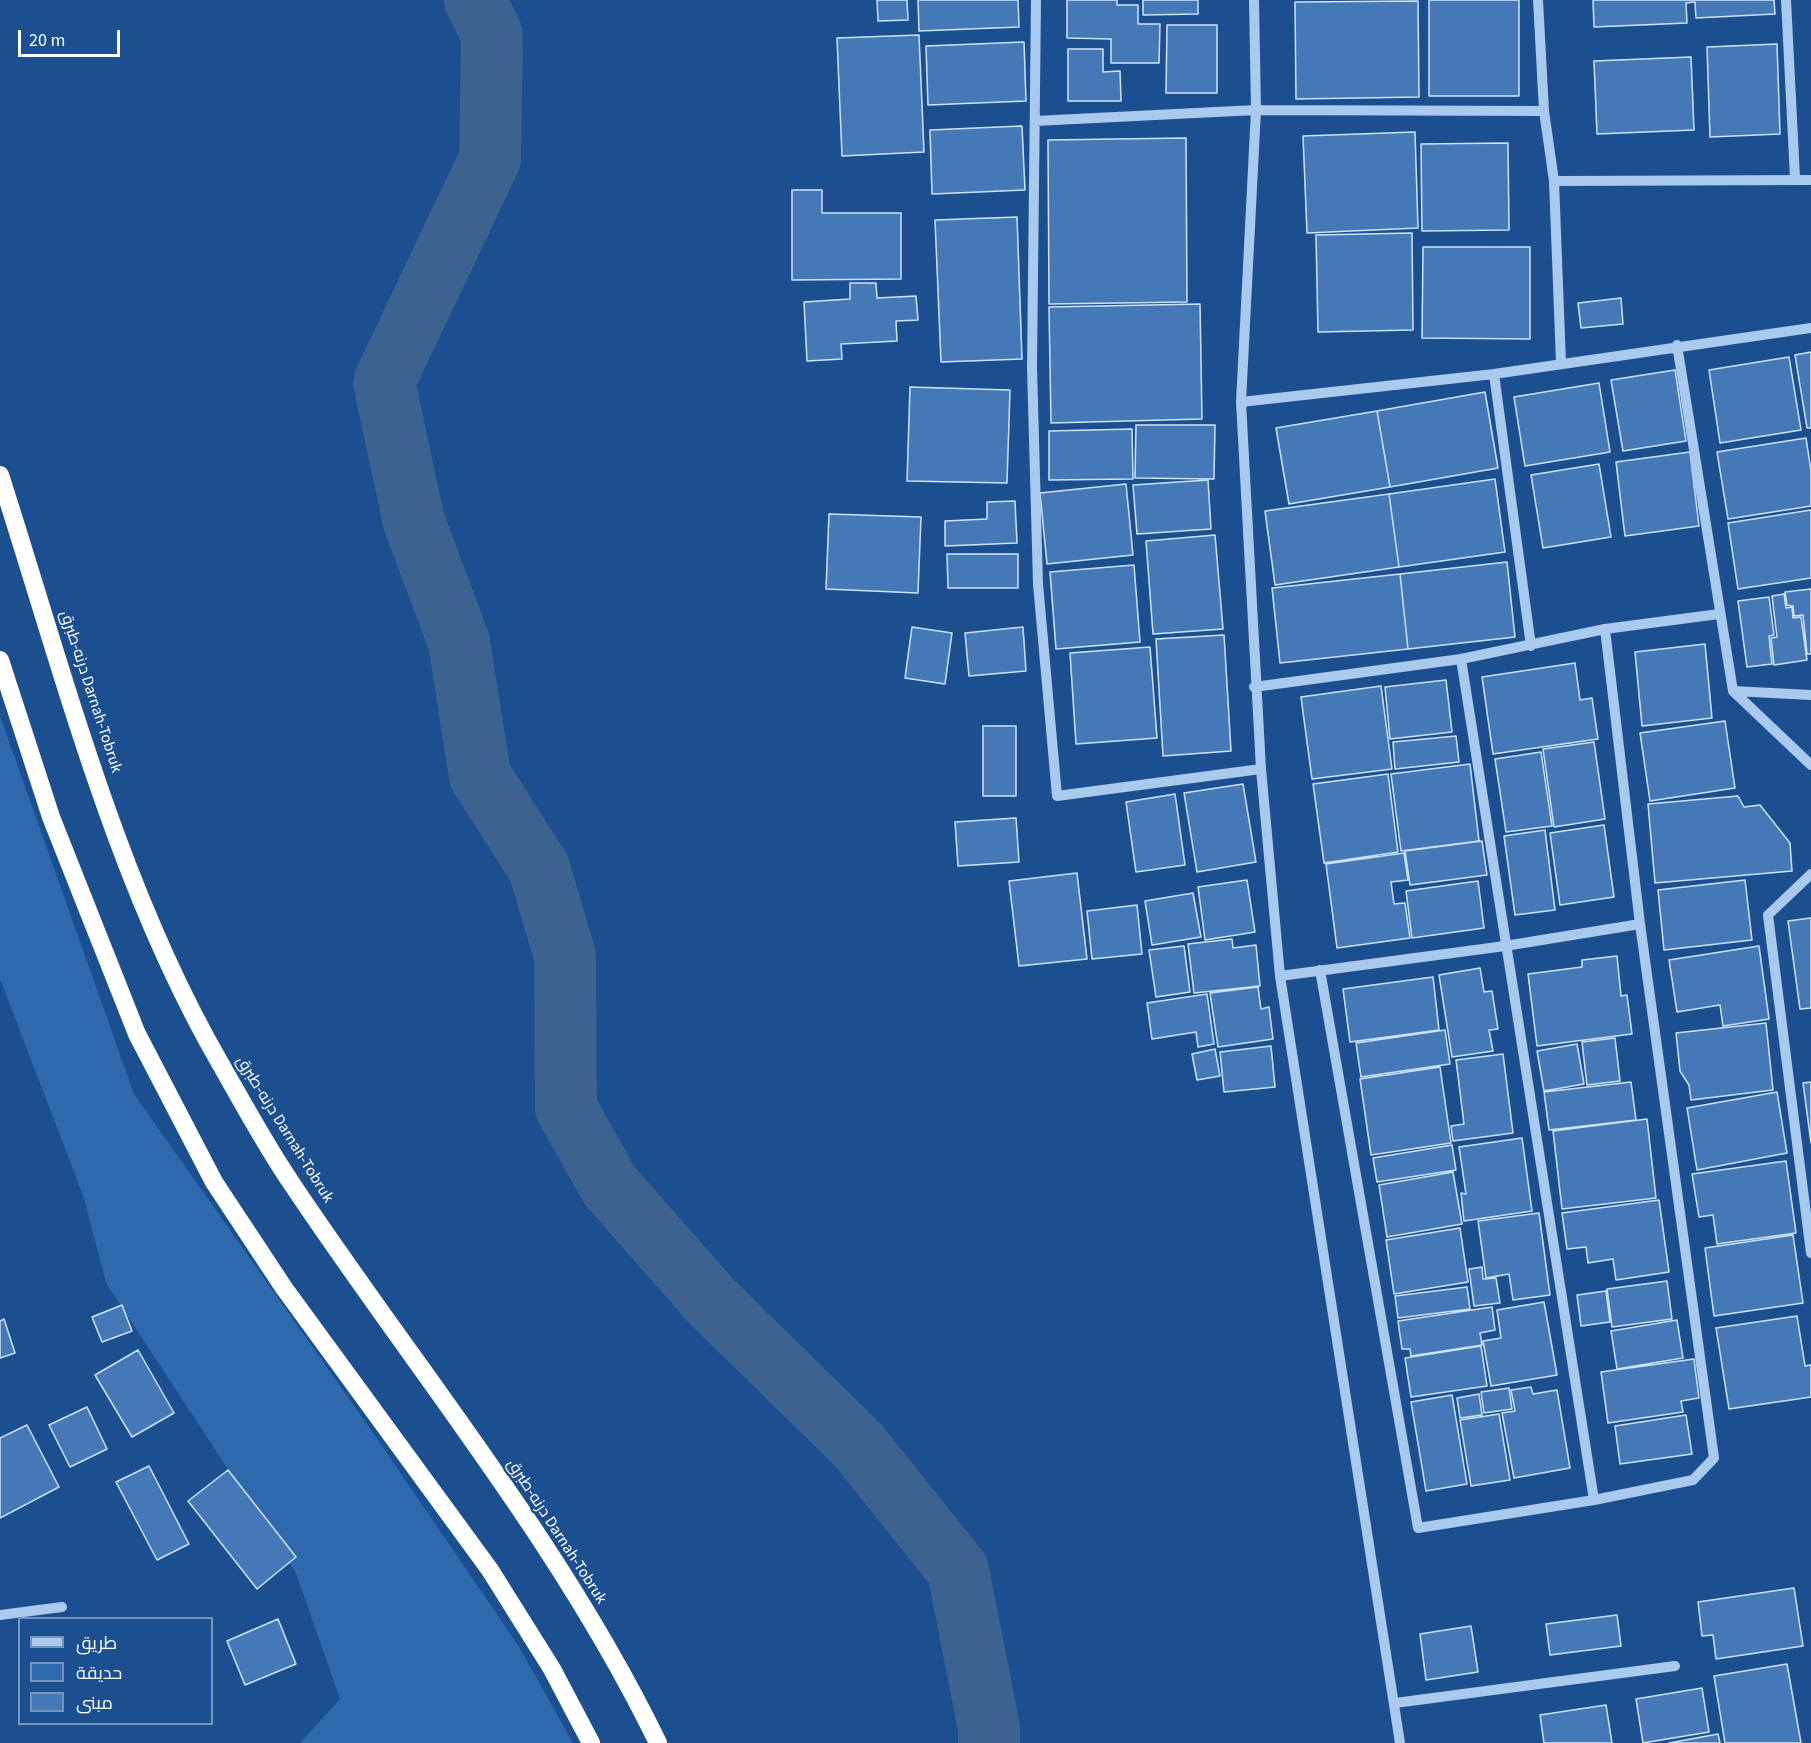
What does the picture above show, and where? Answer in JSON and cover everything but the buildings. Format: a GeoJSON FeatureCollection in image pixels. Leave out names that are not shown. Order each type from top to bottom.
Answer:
{"type":"FeatureCollection","features":[{"type":"Feature","properties":{"kind":"highway","name":"درنه-طبرق Darnah-Tobruk"},"geometry":{"type":"LineString","coordinates":[[0,475],[98,784],[169,963],[218,1059],[292,1184],[544,1542],[604,1642],[658,1743]]}},
{"type":"Feature","properties":{"kind":"highway"},"geometry":{"type":"LineString","coordinates":[[0,660],[51,817],[132,1023],[214,1182],[284,1288],[490,1570],[552,1669],[591,1743]]}},
{"type":"Feature","properties":{"kind":"street"},"geometry":{"type":"LineString","coordinates":[[1036,0],[1032,367],[1038,584],[1057,796],[1261,769]]}},
{"type":"Feature","properties":{"kind":"street"},"geometry":{"type":"LineString","coordinates":[[1254,0],[1256,110],[1241,402],[1254,687],[1280,976],[1400,1743]]}},
{"type":"Feature","properties":{"kind":"street"},"geometry":{"type":"LineString","coordinates":[[1538,0],[1544,111],[1554,181],[1561,363]]}},
{"type":"Feature","properties":{"kind":"street"},"geometry":{"type":"LineString","coordinates":[[1786,0],[1795,178]]}},
{"type":"Feature","properties":{"kind":"street"},"geometry":{"type":"LineString","coordinates":[[1035,121],[1256,110],[1544,111]]}},
{"type":"Feature","properties":{"kind":"street"},"geometry":{"type":"LineString","coordinates":[[1554,181],[1795,178],[1811,180]]}},
{"type":"Feature","properties":{"kind":"street"},"geometry":{"type":"LineString","coordinates":[[1241,402],[1494,374],[1677,345],[1811,328]]}},
{"type":"Feature","properties":{"kind":"street"},"geometry":{"type":"LineString","coordinates":[[1677,345],[1732,691],[1811,765]]}},
{"type":"Feature","properties":{"kind":"street"},"geometry":{"type":"LineString","coordinates":[[1494,374],[1531,646]]}},
{"type":"Feature","properties":{"kind":"street"},"geometry":{"type":"LineString","coordinates":[[1254,687],[1461,659],[1605,630],[1719,614]]}},
{"type":"Feature","properties":{"kind":"street"},"geometry":{"type":"LineString","coordinates":[[1320,970],[1418,1528],[1594,1500],[1693,1480],[1714,1458],[1640,924],[1605,630]]}},
{"type":"Feature","properties":{"kind":"street"},"geometry":{"type":"LineString","coordinates":[[1461,659],[1594,1500]]}},
{"type":"Feature","properties":{"kind":"street"},"geometry":{"type":"LineString","coordinates":[[1732,691],[1811,695]]}},
{"type":"Feature","properties":{"kind":"street"},"geometry":{"type":"LineString","coordinates":[[1811,874],[1768,915],[1811,1253]]}},
{"type":"Feature","properties":{"kind":"street"},"geometry":{"type":"LineString","coordinates":[[1280,976],[1505,946],[1640,924]]}},
{"type":"Feature","properties":{"kind":"street"},"geometry":{"type":"LineString","coordinates":[[0,1615],[62,1607]]}},
{"type":"Feature","properties":{"kind":"street"},"geometry":{"type":"LineString","coordinates":[[1395,1703],[1675,1666]]}},
{"type":"Feature","properties":{"kind":"green space"},"geometry":{"type":"Polygon","coordinates":[[[0,716],[134,1094],[367,1424],[518,1645],[573,1743],[300,1743],[340,1699],[296,1573],[106,1283],[84,1198],[0,979],[0,716]]]}},
{"type":"Feature","properties":{"kind":"waterway"},"geometry":{"type":"LineString","coordinates":[[475,0],[492,35],[490,159],[384,382],[414,522],[459,642],[480,776],[539,868],[565,956],[566,1108],[610,1186],[712,1302],[858,1445],[958,1570],[989,1728],[989,1743]]}}]}
